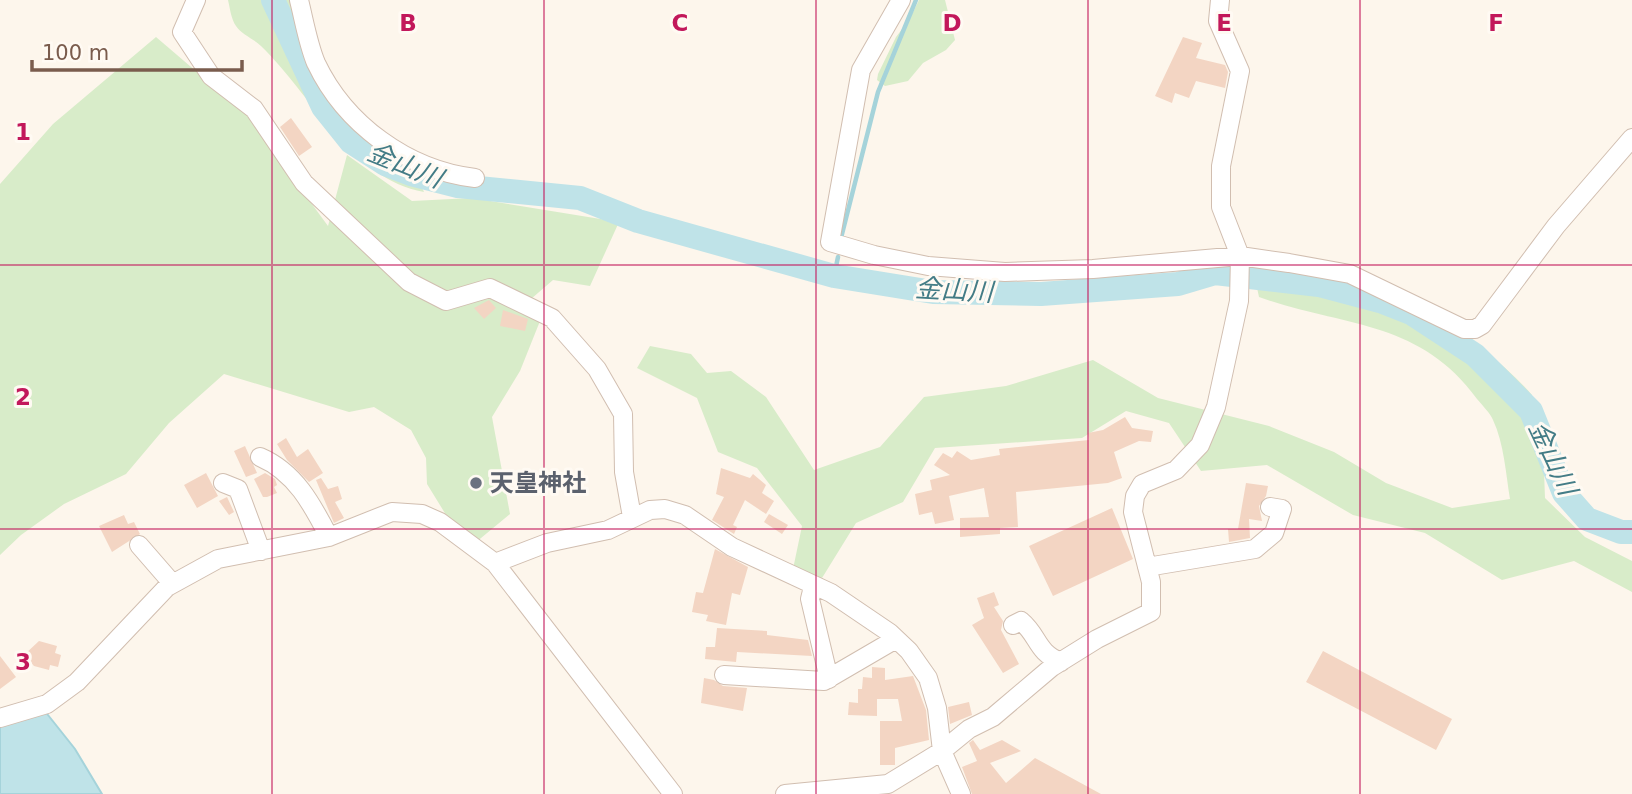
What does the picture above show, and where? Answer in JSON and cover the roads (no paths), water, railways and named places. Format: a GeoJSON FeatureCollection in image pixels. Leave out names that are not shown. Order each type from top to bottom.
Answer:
{"type":"FeatureCollection","features":[{"type":"Feature","properties":{"kind":"street"},"geometry":{"type":"LineString","coordinates":[[196,0],[182,32],[211,76],[254,109],[304,183],[409,282],[446,301],[490,288],[552,318],[566,330],[597,369],[623,414],[624,472],[632,517]]}},
{"type":"Feature","properties":{"kind":"street"},"geometry":{"type":"LineString","coordinates":[[299,0],[315,60],[330,89],[357,123],[405,156],[451,175],[475,178]]}},
{"type":"Feature","properties":{"kind":"street"},"geometry":{"type":"LineString","coordinates":[[901,0],[862,70],[830,242],[874,255],[928,266],[1005,272],[1240,260],[1350,274],[1464,329],[1475,329],[1482,325],[1556,226],[1632,138]]}},
{"type":"Feature","properties":{"kind":"street"},"geometry":{"type":"LineString","coordinates":[[785,794],[888,784],[942,751],[969,729],[993,717],[1060,662],[1097,639],[1152,612],[1147,567],[1133,512],[1135,496],[1142,484],[1176,470],[1200,445],[1216,407],[1239,301],[1240,260],[1222,207],[1223,147],[1240,71],[1218,21],[1220,0]]}},
{"type":"Feature","properties":{"kind":"street"},"geometry":{"type":"LineString","coordinates":[[260,457],[277,465],[308,497],[329,537]]}},
{"type":"Feature","properties":{"kind":"street"},"geometry":{"type":"LineString","coordinates":[[223,483],[238,489],[249,511],[261,551]]}},
{"type":"Feature","properties":{"kind":"street"},"geometry":{"type":"LineString","coordinates":[[1147,567],[1255,549],[1274,533],[1282,509],[1270,507]]}},
{"type":"Feature","properties":{"kind":"street"},"geometry":{"type":"LineString","coordinates":[[495,563],[547,543],[608,530],[632,517],[657,509],[685,514],[732,547],[813,587],[831,593],[896,639],[928,678],[937,708],[942,751],[961,794]]}},
{"type":"Feature","properties":{"kind":"street"},"geometry":{"type":"LineString","coordinates":[[0,718],[47,704],[77,682],[172,583],[218,559],[329,537],[392,512],[422,514],[440,522],[495,563],[673,794]]}},
{"type":"Feature","properties":{"kind":"street"},"geometry":{"type":"LineString","coordinates":[[139,545],[172,583]]}},
{"type":"Feature","properties":{"kind":"street"},"geometry":{"type":"LineString","coordinates":[[813,587],[810,599],[829,679]]}},
{"type":"Feature","properties":{"kind":"street"},"geometry":{"type":"LineString","coordinates":[[1013,625],[1021,621],[1028,627],[1046,656],[1060,662]]}},
{"type":"Feature","properties":{"kind":"street"},"geometry":{"type":"LineString","coordinates":[[724,675],[742,678],[777,676],[817,682],[829,679],[896,639]]}},
{"type":"Feature","properties":{"kind":"water"},"geometry":{"type":"Polygon","coordinates":[[[44,710],[75,749],[102,794],[0,794],[0,726],[44,710]]]}},
{"type":"Feature","properties":{"kind":"waterway","name":"金山川"},"geometry":{"type":"LineString","coordinates":[[273,0],[323,107],[351,142],[385,164],[411,174],[458,186],[580,198],[638,221],[834,276],[933,292],[1041,294],[1178,284],[1215,273],[1319,285],[1383,302],[1411,313],[1475,355],[1531,411],[1564,493],[1587,519],[1621,532],[1632,532]]}},
{"type":"Feature","properties":{"kind":"waterway"},"geometry":{"type":"LineString","coordinates":[[841,238],[878,92],[916,0]]}},
{"type":"Feature","properties":{"kind":"waterway"},"geometry":{"type":"LineString","coordinates":[[834,276],[838,257]]}},
{"type":"Feature","properties":{"kind":"place","name":"天皇神社"},"geometry":{"type":"Point","coordinates":[476,483]}}]}
